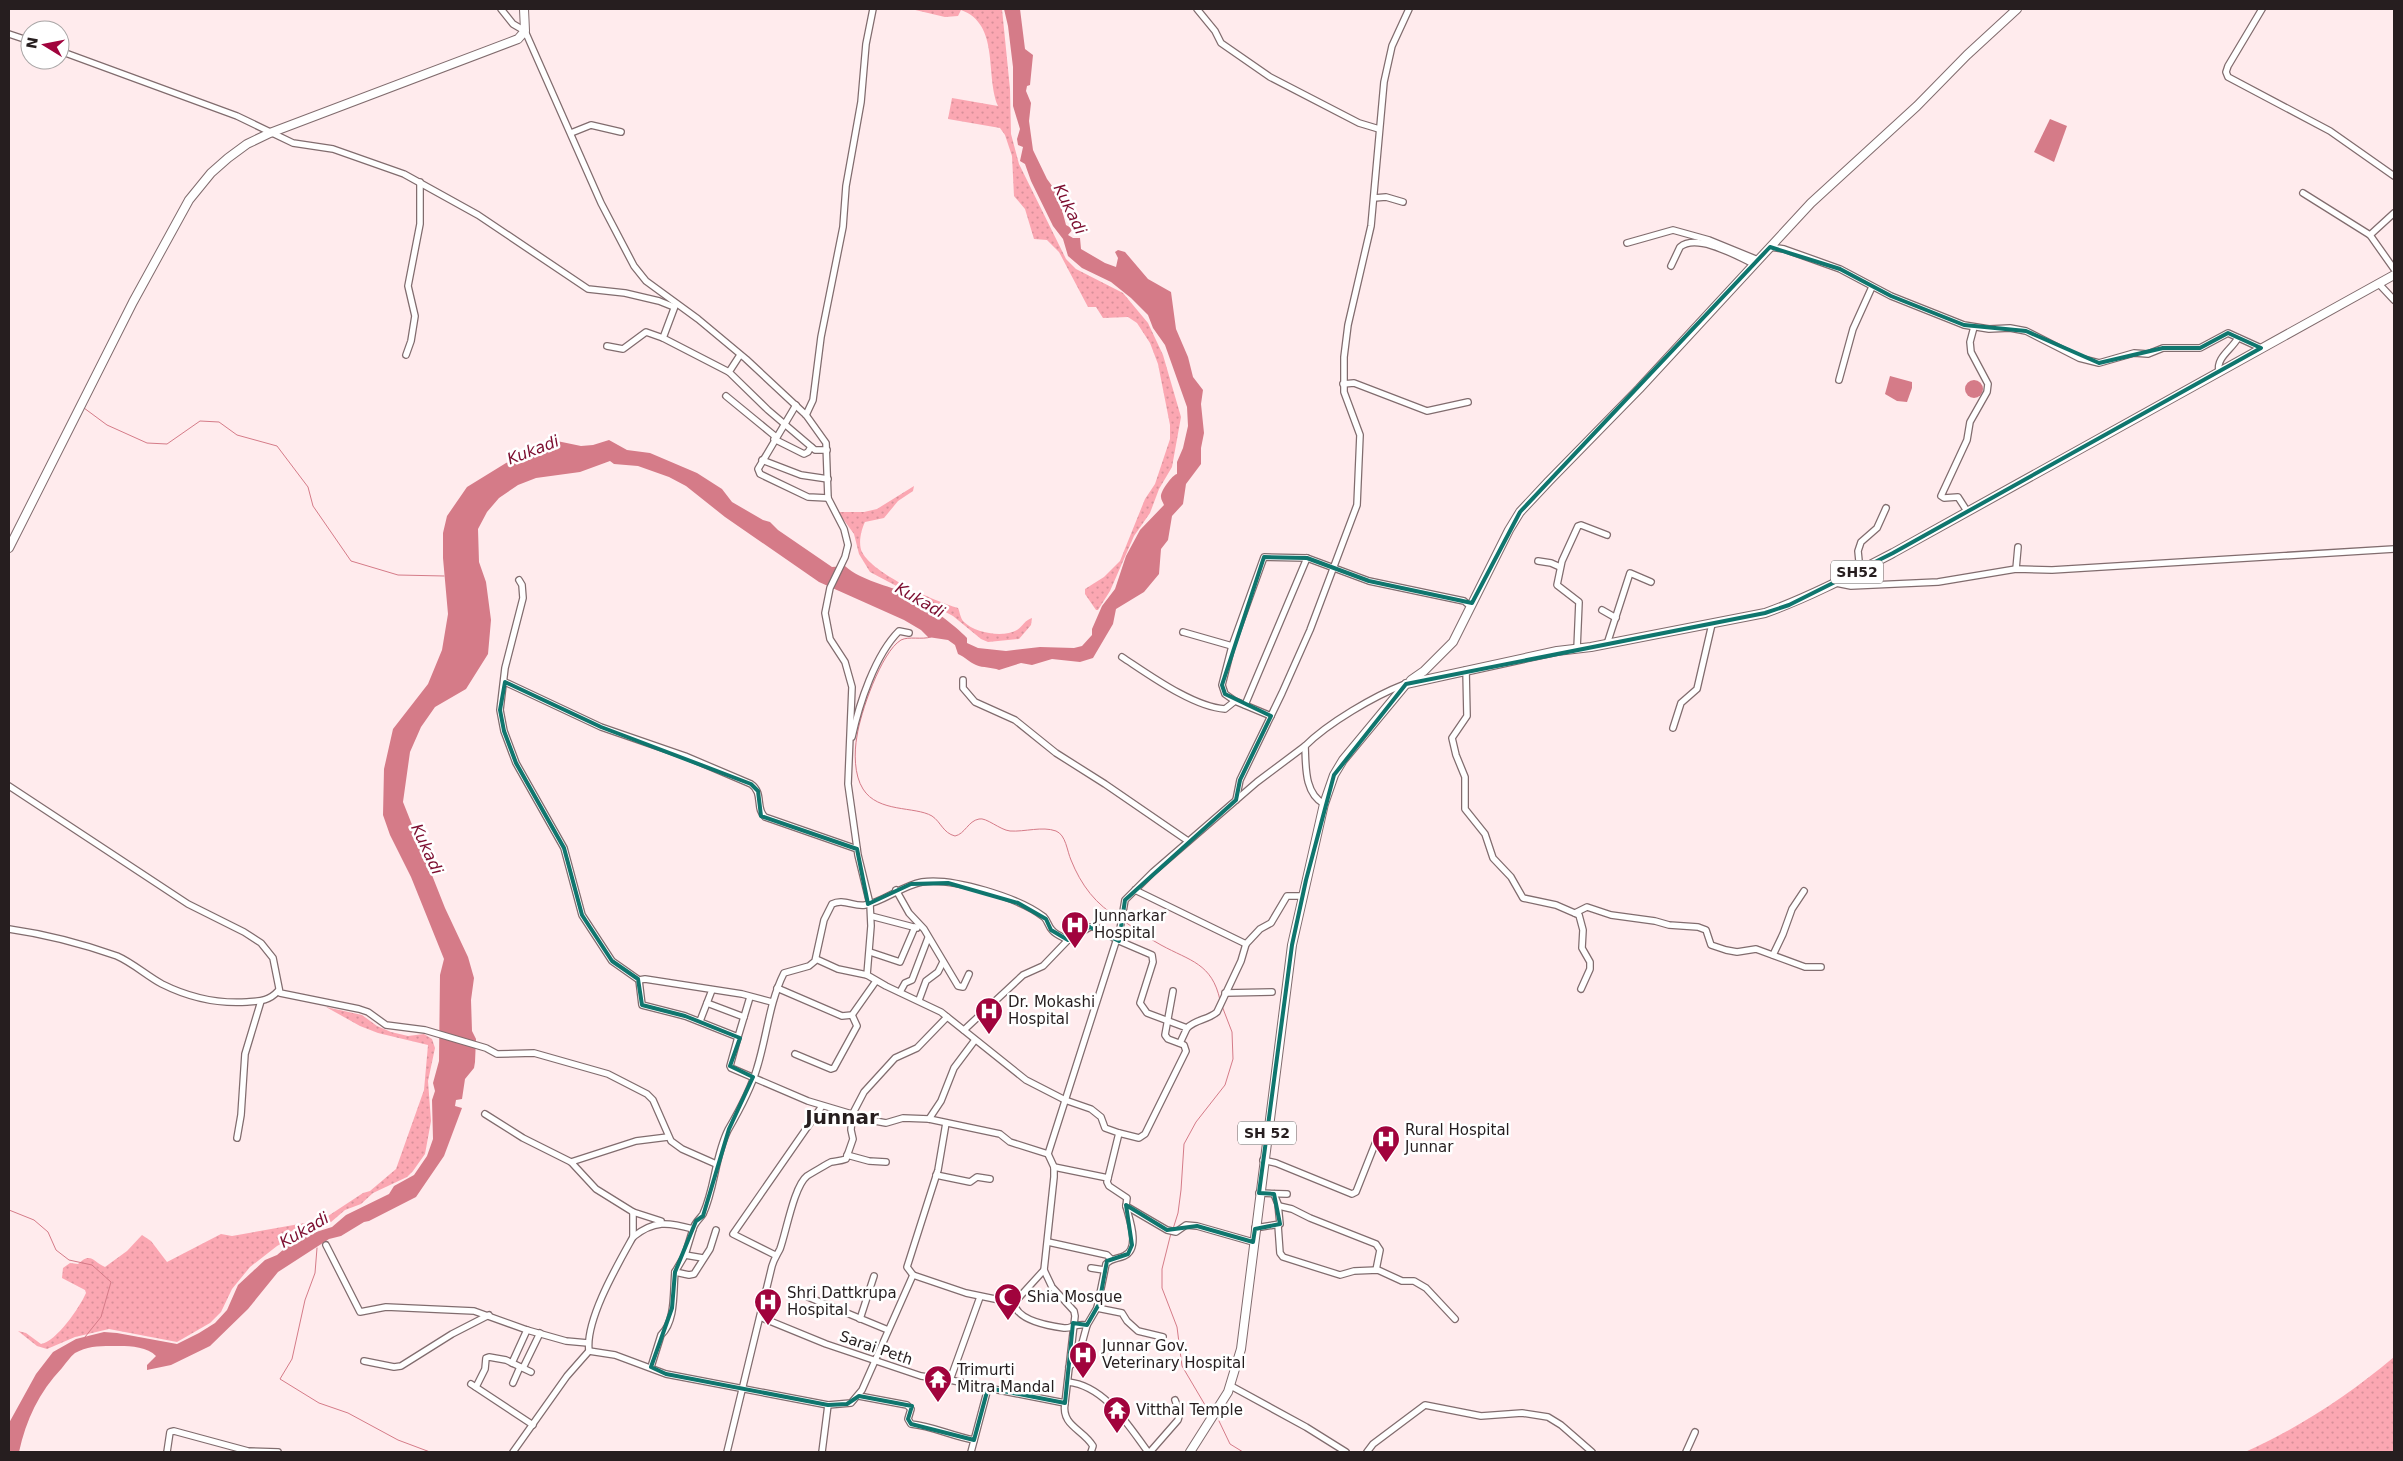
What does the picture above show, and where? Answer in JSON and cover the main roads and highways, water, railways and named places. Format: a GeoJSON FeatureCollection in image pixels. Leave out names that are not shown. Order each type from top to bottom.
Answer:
{"type":"FeatureCollection","features":[{"type":"Feature","properties":{"kind":"main road"},"geometry":{"type":"LineString","coordinates":[[9,548],[133,302],[189,200],[211,174],[247,144],[270,133],[518,39],[525,30],[524,9]]}},
{"type":"Feature","properties":{"kind":"main road"},"geometry":{"type":"LineString","coordinates":[[1406,684],[1424,671],[1446,650],[1458,632],[1520,512],[1639,389],[1770,247],[1839,176],[1917,106],[1967,54],[2017,9]]}},
{"type":"Feature","properties":{"kind":"main road","name":"SH52"},"geometry":{"type":"LineString","coordinates":[[1406,684],[1466,670],[1765,613],[1836,584],[2394,275]]}},
{"type":"Feature","properties":{"kind":"main road","name":"SH 52"},"geometry":{"type":"LineString","coordinates":[[1190,1452],[1231,1386],[1241,1349],[1259,1192],[1289,963],[1302,896],[1324,804],[1334,775],[1343,760],[1406,684]]}},
{"type":"Feature","properties":{"kind":"waterway"},"geometry":{"type":"LineString","coordinates":[[84,408],[107,425],[147,443],[167,444],[200,421],[219,422],[237,435],[277,446],[308,487],[313,506],[351,561],[398,575],[444,576]]}},
{"type":"Feature","properties":{"kind":"waterway"},"geometry":{"type":"LineString","coordinates":[[931,637],[901,640],[893,647],[879,670],[862,713],[856,742],[856,770],[863,789],[878,802],[932,816],[945,830],[955,836],[972,822],[979,819],[1010,831],[1045,829],[1056,831],[1062,836],[1075,869],[1090,894],[1103,907],[1119,918]]}},
{"type":"Feature","properties":{"kind":"waterway"},"geometry":{"type":"LineString","coordinates":[[1125,922],[1198,965],[1211,978],[1220,1000]]}},
{"type":"Feature","properties":{"kind":"waterway"},"geometry":{"type":"LineString","coordinates":[[1173,1229],[1178,1213],[1181,1190],[1184,1144],[1196,1122],[1225,1085],[1233,1059],[1232,1032],[1222,1006]]}},
{"type":"Feature","properties":{"kind":"waterway"},"geometry":{"type":"LineString","coordinates":[[9,1210],[34,1220],[48,1232],[56,1250],[69,1260],[92,1265],[111,1282],[101,1317],[85,1337]]}},
{"type":"Feature","properties":{"kind":"waterway"},"geometry":{"type":"LineString","coordinates":[[1171,1233],[1162,1269],[1162,1288],[1177,1327],[1182,1366],[1208,1410]]}},
{"type":"Feature","properties":{"kind":"waterway"},"geometry":{"type":"LineString","coordinates":[[317,1248],[315,1273],[305,1300],[292,1359],[280,1379],[319,1403],[348,1413],[398,1440],[430,1452]]}},
{"type":"Feature","properties":{"kind":"waterway"},"geometry":{"type":"LineString","coordinates":[[1219,1421],[1230,1444],[1243,1452]]}},
{"type":"Feature","properties":{"kind":"place","name":"Junnarkar Hospital"},"geometry":{"type":"Point","coordinates":[1075,949]}},
{"type":"Feature","properties":{"kind":"place","name":"Dr. Mokashi Hospital"},"geometry":{"type":"Point","coordinates":[989,1035]}},
{"type":"Feature","properties":{"kind":"place","name":"Rural Hospital Junnar"},"geometry":{"type":"Point","coordinates":[1386,1163]}},
{"type":"Feature","properties":{"kind":"place","name":"Shia Mosque"},"geometry":{"type":"Point","coordinates":[1008,1321]}},
{"type":"Feature","properties":{"kind":"place","name":"Shri Dattkrupa Hospital"},"geometry":{"type":"Point","coordinates":[768,1326]}},
{"type":"Feature","properties":{"kind":"place","name":"Junnar Gov. Veterinary Hospital"},"geometry":{"type":"Point","coordinates":[1083,1379]}},
{"type":"Feature","properties":{"kind":"place","name":"Trimurti Mitra Mandal"},"geometry":{"type":"Point","coordinates":[938,1403]}},
{"type":"Feature","properties":{"kind":"place","name":"Vitthal Temple"},"geometry":{"type":"Point","coordinates":[1117,1434]}},
{"type":"Feature","properties":{"kind":"district","name":"Junnar"},"geometry":{"type":"Point","coordinates":[842,1117]}},
{"type":"Feature","properties":{"kind":"water label","name":"Kukadi"},"geometry":{"type":"Point","coordinates":[1070,209]}},
{"type":"Feature","properties":{"kind":"water label","name":"Kukadi"},"geometry":{"type":"Point","coordinates":[533,450]}},
{"type":"Feature","properties":{"kind":"water label","name":"Kukadi"},"geometry":{"type":"Point","coordinates":[920,600]}},
{"type":"Feature","properties":{"kind":"water label","name":"Kukadi"},"geometry":{"type":"Point","coordinates":[427,849]}},
{"type":"Feature","properties":{"kind":"water label","name":"Kukadi"},"geometry":{"type":"Point","coordinates":[304,1230]}}]}
